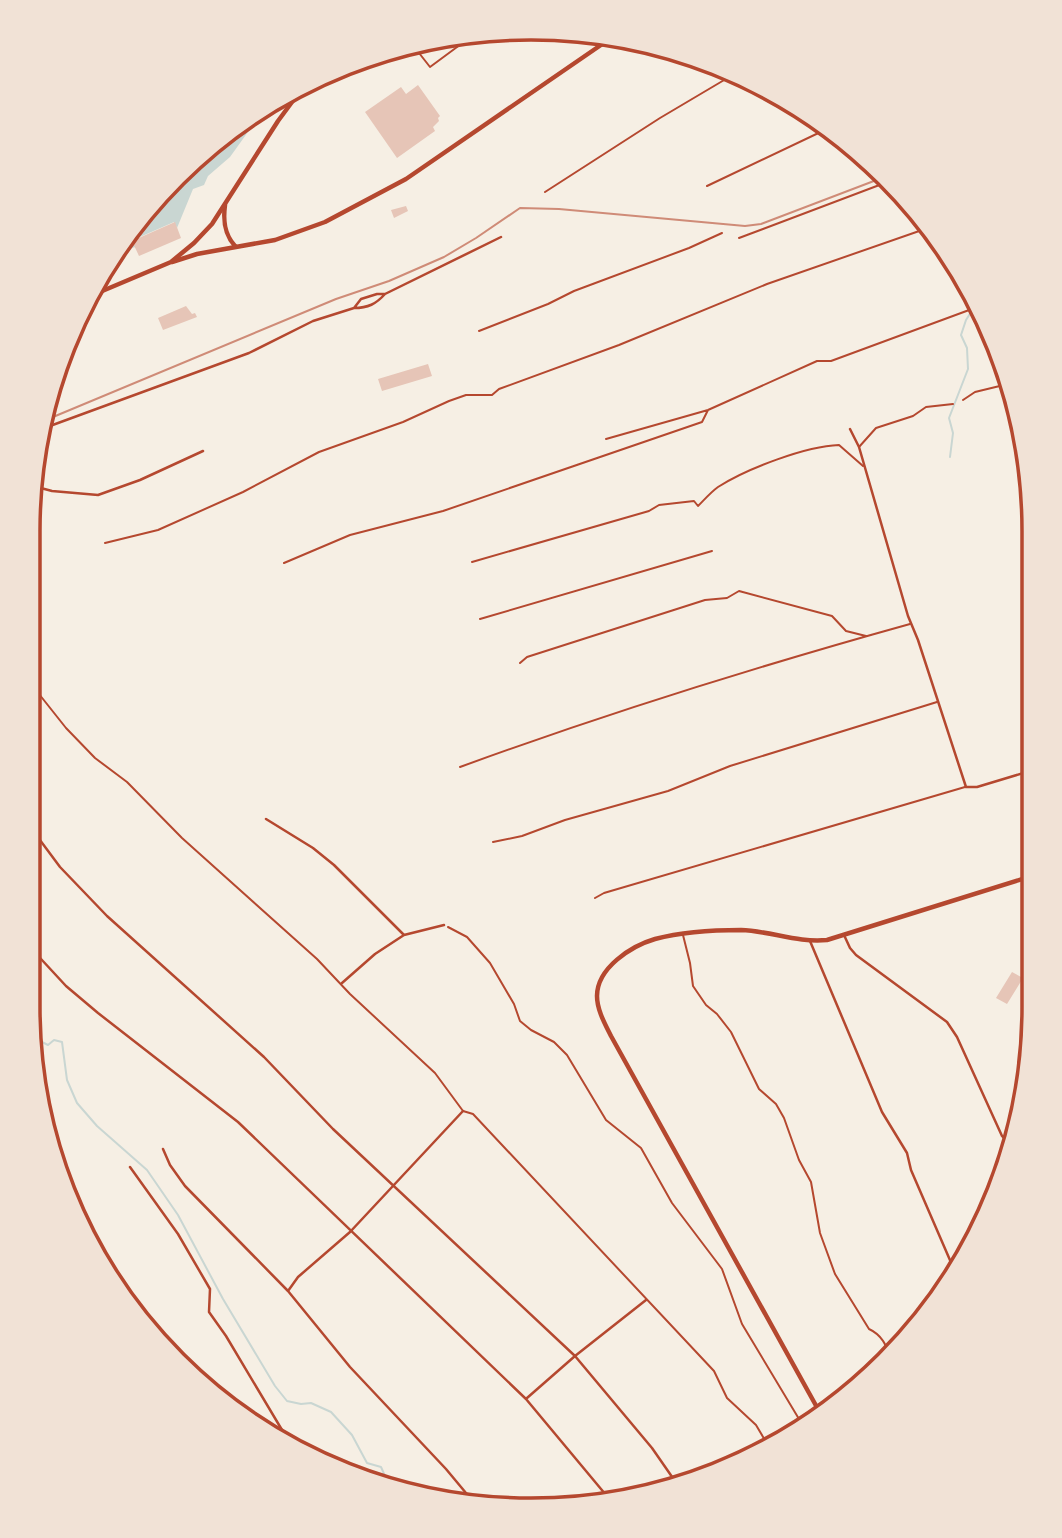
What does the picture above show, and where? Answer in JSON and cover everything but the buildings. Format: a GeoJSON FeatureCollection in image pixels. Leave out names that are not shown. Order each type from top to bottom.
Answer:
{"type":"FeatureCollection","features":[{"type":"Feature","properties":{"kind":"main road"},"geometry":{"type":"LineString","coordinates":[[104,290],[197,254],[253,244],[307,230],[410,177],[601,45]]}},
{"type":"Feature","properties":{"kind":"main road"},"geometry":{"type":"LineString","coordinates":[[171,262],[212,224],[291,103]]}},
{"type":"Feature","properties":{"kind":"main road"},"geometry":{"type":"LineString","coordinates":[[226,202],[225,228],[236,246]]}},
{"type":"Feature","properties":{"kind":"main road"},"geometry":{"type":"LineString","coordinates":[[816,1406],[611,1036],[598,1007],[598,984],[611,965],[633,949],[654,939],[741,930],[810,942],[844,935],[1022,879]]}},
{"type":"Feature","properties":{"kind":"street"},"geometry":{"type":"LineString","coordinates":[[419,54],[430,67],[459,45]]}},
{"type":"Feature","properties":{"kind":"street"},"geometry":{"type":"LineString","coordinates":[[545,192],[724,80]]}},
{"type":"Feature","properties":{"kind":"street"},"geometry":{"type":"LineString","coordinates":[[707,186],[818,133]]}},
{"type":"Feature","properties":{"kind":"street"},"geometry":{"type":"LineString","coordinates":[[739,238],[879,185]]}},
{"type":"Feature","properties":{"kind":"street"},"geometry":{"type":"LineString","coordinates":[[105,543],[158,530],[243,492],[319,452],[403,422],[449,401],[466,395],[492,395],[499,388],[619,345],[767,284],[919,231]]}},
{"type":"Feature","properties":{"kind":"street"},"geometry":{"type":"LineString","coordinates":[[479,331],[722,233]]}},
{"type":"Feature","properties":{"kind":"street"},"geometry":{"type":"LineString","coordinates":[[52,425],[249,352],[313,321],[377,303],[385,294],[501,237]]}},
{"type":"Feature","properties":{"kind":"street"},"geometry":{"type":"LineString","coordinates":[[354,308],[361,299],[385,294]]}},
{"type":"Feature","properties":{"kind":"street"},"geometry":{"type":"LineString","coordinates":[[606,439],[708,410],[817,361],[831,362],[969,310]]}},
{"type":"Feature","properties":{"kind":"street"},"geometry":{"type":"LineString","coordinates":[[963,400],[975,391],[1000,386]]}},
{"type":"Feature","properties":{"kind":"street"},"geometry":{"type":"LineString","coordinates":[[859,447],[876,428],[913,416],[926,407],[953,404]]}},
{"type":"Feature","properties":{"kind":"street"},"geometry":{"type":"LineString","coordinates":[[284,563],[350,536],[443,511],[702,422],[708,410]]}},
{"type":"Feature","properties":{"kind":"street"},"geometry":{"type":"LineString","coordinates":[[850,429],[859,447],[911,624],[966,787]]}},
{"type":"Feature","properties":{"kind":"street"},"geometry":{"type":"LineString","coordinates":[[472,562],[649,511],[659,505],[694,501],[698,506],[717,488],[746,473],[821,445],[839,445],[864,467]]}},
{"type":"Feature","properties":{"kind":"street"},"geometry":{"type":"LineString","coordinates":[[42,488],[98,495],[140,480],[203,451]]}},
{"type":"Feature","properties":{"kind":"street"},"geometry":{"type":"LineString","coordinates":[[480,619],[712,551]]}},
{"type":"Feature","properties":{"kind":"street"},"geometry":{"type":"LineString","coordinates":[[520,663],[527,657],[705,600],[727,598],[739,591],[832,616],[846,631],[866,636]]}},
{"type":"Feature","properties":{"kind":"street"},"geometry":{"type":"LineString","coordinates":[[460,767],[540,738],[911,624]]}},
{"type":"Feature","properties":{"kind":"street"},"geometry":{"type":"LineString","coordinates":[[40,695],[66,729],[95,758],[127,782],[182,838],[342,983],[350,994],[435,1073],[463,1111],[473,1114],[714,1371],[727,1398],[756,1425],[764,1438]]}},
{"type":"Feature","properties":{"kind":"street"},"geometry":{"type":"LineString","coordinates":[[492,842],[522,836],[565,820],[668,791],[730,766],[937,702]]}},
{"type":"Feature","properties":{"kind":"street"},"geometry":{"type":"LineString","coordinates":[[595,898],[604,893],[966,787],[977,787],[1022,773]]}},
{"type":"Feature","properties":{"kind":"street"},"geometry":{"type":"LineString","coordinates":[[266,819],[334,864],[404,935]]}},
{"type":"Feature","properties":{"kind":"street"},"geometry":{"type":"LineString","coordinates":[[40,840],[60,867],[107,916],[264,1056],[333,1129],[575,1356],[652,1448],[672,1477]]}},
{"type":"Feature","properties":{"kind":"street"},"geometry":{"type":"LineString","coordinates":[[342,983],[374,954],[404,935],[444,925]]}},
{"type":"Feature","properties":{"kind":"street"},"geometry":{"type":"LineString","coordinates":[[683,934],[693,986],[731,1032],[759,1089],[776,1104],[785,1118],[799,1160],[811,1182],[820,1233],[835,1274],[869,1329],[877,1333],[886,1345]]}},
{"type":"Feature","properties":{"kind":"street"},"geometry":{"type":"LineString","coordinates":[[844,935],[849,948],[856,955],[947,1022],[957,1037],[1004,1138]]}},
{"type":"Feature","properties":{"kind":"street"},"geometry":{"type":"LineString","coordinates":[[810,942],[882,1112],[906,1153],[950,1261]]}},
{"type":"Feature","properties":{"kind":"street"},"geometry":{"type":"LineString","coordinates":[[40,958],[87,1004],[238,1122],[526,1399],[604,1492]]}},
{"type":"Feature","properties":{"kind":"street"},"geometry":{"type":"LineString","coordinates":[[288,1291],[298,1277],[350,1231],[463,1111]]}},
{"type":"Feature","properties":{"kind":"street"},"geometry":{"type":"LineString","coordinates":[[163,1149],[170,1165],[185,1186],[288,1291],[350,1367],[467,1494]]}},
{"type":"Feature","properties":{"kind":"street"},"geometry":{"type":"LineString","coordinates":[[130,1167],[178,1234],[210,1289],[209,1312],[282,1429]]}},
{"type":"Feature","properties":{"kind":"street"},"geometry":{"type":"LineString","coordinates":[[526,1399],[646,1300]]}},
{"type":"Feature","properties":{"kind":"path"},"geometry":{"type":"LineString","coordinates":[[444,925],[467,937],[491,963],[514,1004],[520,1021],[561,1048],[583,1078],[606,1120],[641,1148],[671,1203],[722,1269],[742,1324],[799,1418]]}},
{"type":"Feature","properties":{"kind":"shaded area"},"geometry":{"type":"Polygon","coordinates":[[[250,129],[230,157],[208,176],[204,185],[193,189],[177,228],[174,222],[138,238],[184,184],[207,162],[250,129]]]}},
{"type":"Feature","properties":{"kind":"waterway"},"geometry":{"type":"LineString","coordinates":[[950,457],[953,433],[949,418],[968,369],[967,348],[961,335],[970,313]]}},
{"type":"Feature","properties":{"kind":"waterway"},"geometry":{"type":"LineString","coordinates":[[41,1042],[48,1045],[54,1040],[62,1042],[67,1080],[77,1103],[97,1126],[147,1170],[178,1215],[223,1299],[275,1386],[287,1401],[311,1403],[331,1412],[352,1435],[367,1463],[381,1467],[385,1475]]}},
{"type":"Feature","properties":{"kind":"tram line"},"geometry":{"type":"LineString","coordinates":[[54,417],[444,257],[520,208],[559,209],[745,226],[761,224],[875,181]]}}]}
